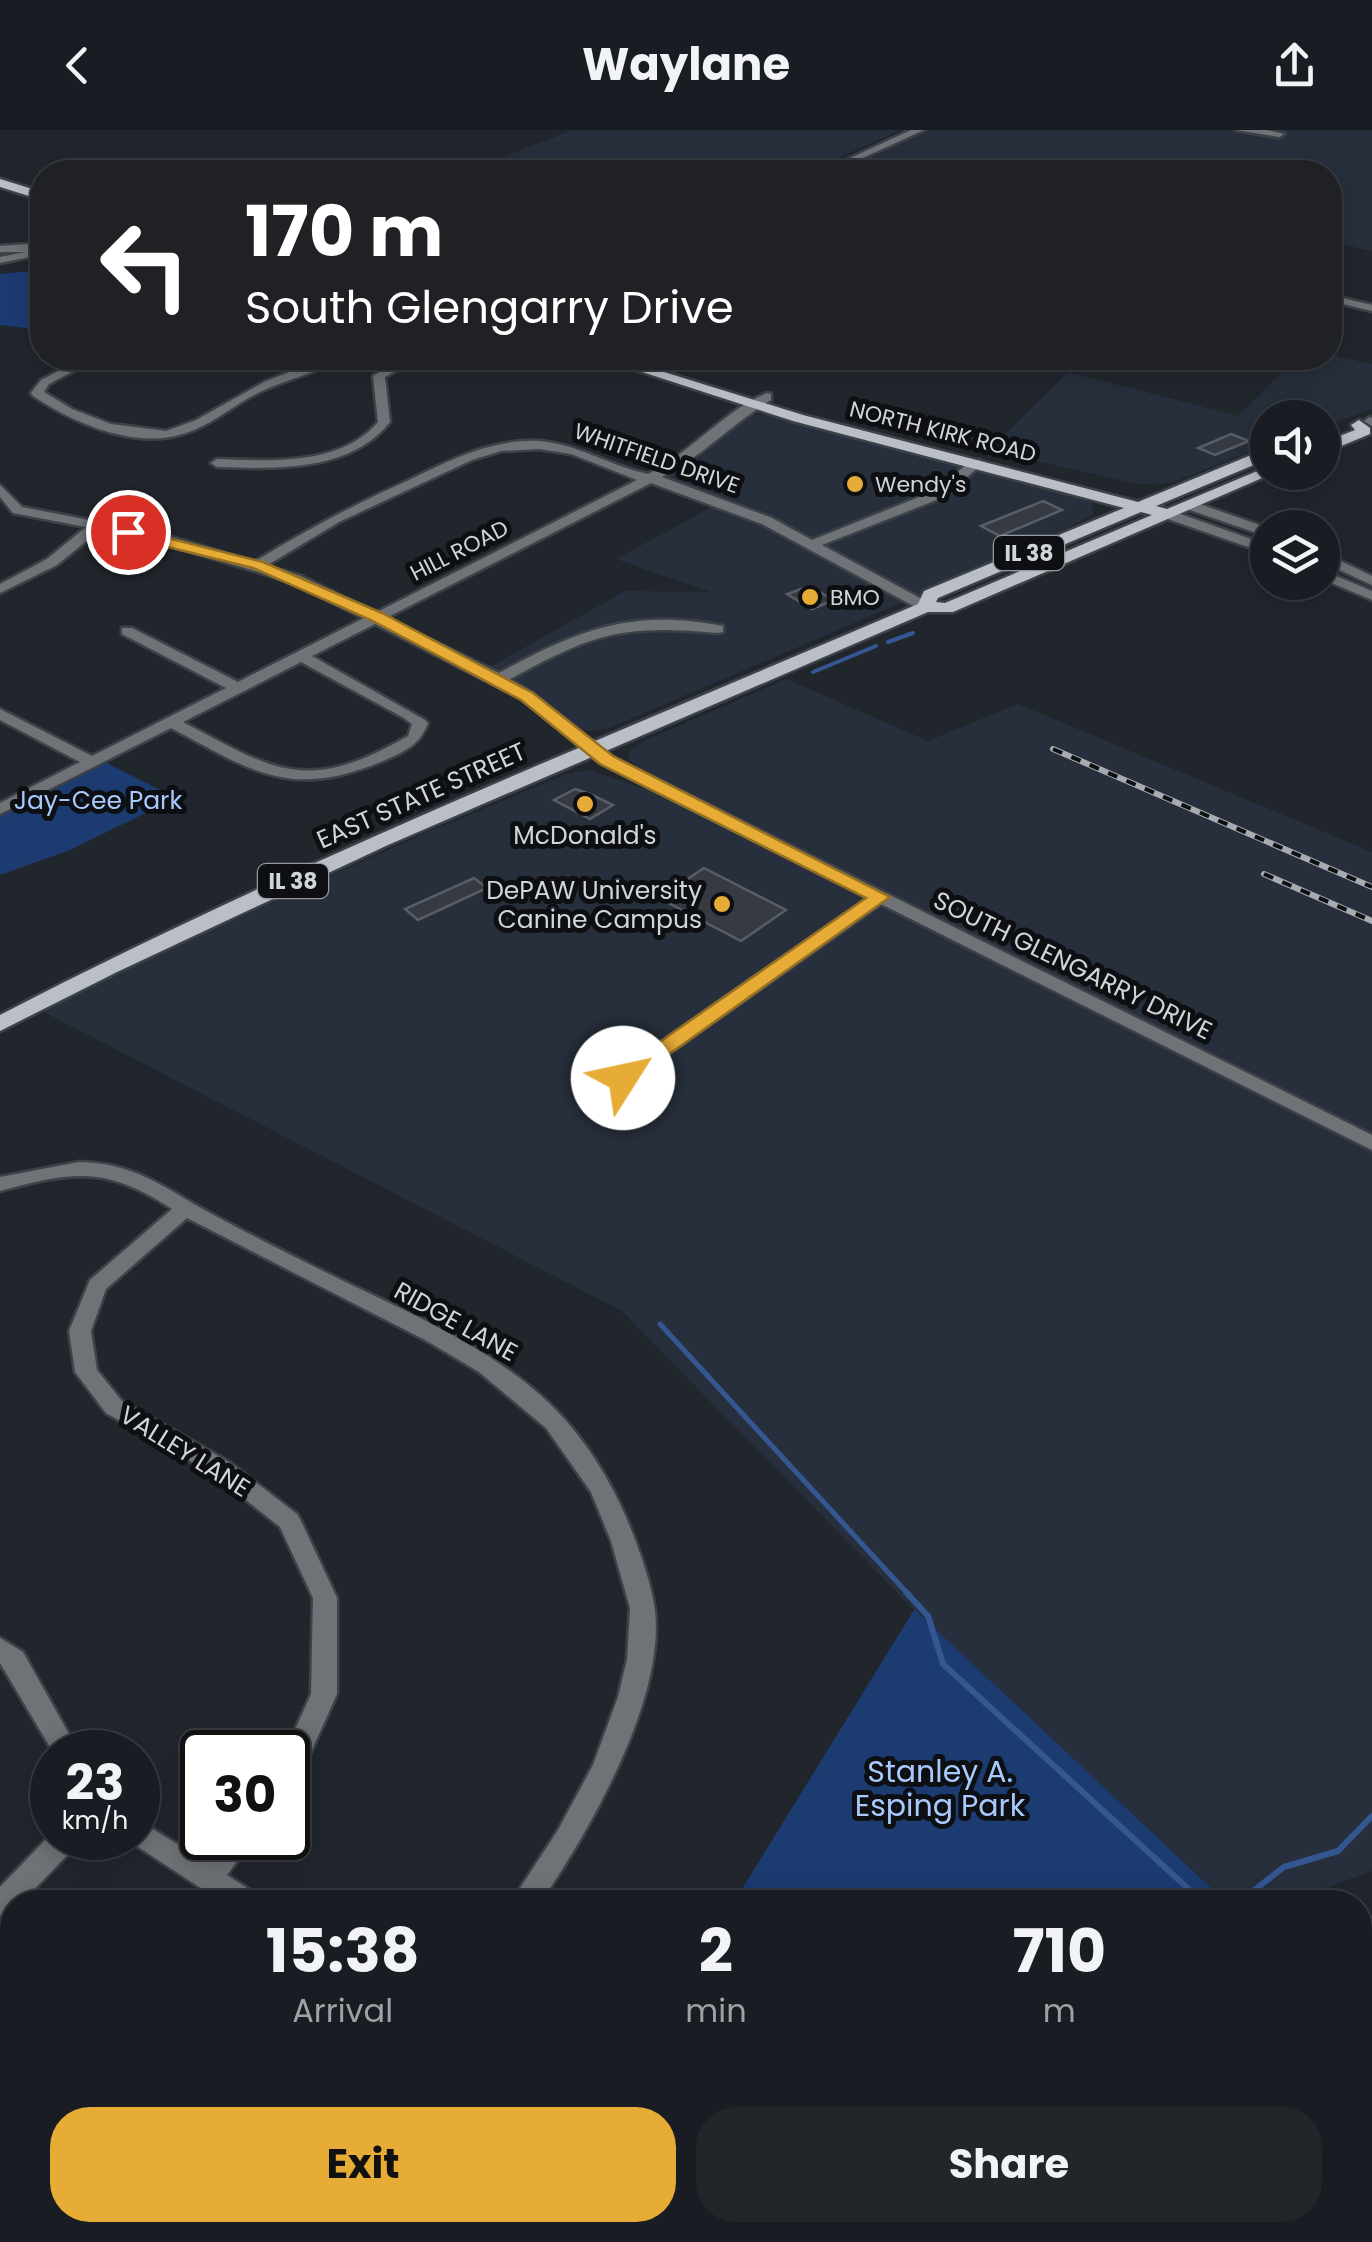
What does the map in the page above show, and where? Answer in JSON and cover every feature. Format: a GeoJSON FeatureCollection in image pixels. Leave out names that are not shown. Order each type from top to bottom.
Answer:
{"type":"FeatureCollection","features":[{"type":"Feature","properties":{"kind":"main road"},"geometry":{"type":"LineString","coordinates":[[0,176],[30,185]]}},
{"type":"Feature","properties":{"kind":"main road"},"geometry":{"type":"LineString","coordinates":[[0,184],[30,193]]}},
{"type":"Feature","properties":{"kind":"main road","name":"NORTH KIRK ROAD"},"geometry":{"type":"LineString","coordinates":[[649,370],[976,463],[1139,506],[1164,506]]}},
{"type":"Feature","properties":{"kind":"main road","name":"NORTH KIRK ROAD"},"geometry":{"type":"LineString","coordinates":[[671,370],[760,401],[1164,506]]}},
{"type":"Feature","properties":{"kind":"main road"},"geometry":{"type":"LineString","coordinates":[[1340,425],[1368,422],[1365,431],[1340,441]]}},
{"type":"Feature","properties":{"kind":"main road","name":"EAST STATE STREET"},"geometry":{"type":"LineString","coordinates":[[0,1024],[74,984],[322,868],[926,608],[947,608],[1250,462]]}},
{"type":"Feature","properties":{"kind":"main road","name":"EAST STATE STREET"},"geometry":{"type":"LineString","coordinates":[[1164,506],[1188,505],[1250,479]]}},
{"type":"Feature","properties":{"kind":"main road","name":"EAST STATE STREET"},"geometry":{"type":"LineString","coordinates":[[926,608],[930,595],[1139,506]]}},
{"type":"Feature","properties":{"kind":"street"},"geometry":{"type":"LineString","coordinates":[[851,160],[919,130]]}},
{"type":"Feature","properties":{"kind":"street"},"geometry":{"type":"LineString","coordinates":[[1241,130],[1279,134]]}},
{"type":"Feature","properties":{"kind":"street"},"geometry":{"type":"LineString","coordinates":[[0,248],[28,247],[30,252]]}},
{"type":"Feature","properties":{"kind":"street"},"geometry":{"type":"LineString","coordinates":[[0,260],[30,254]]}},
{"type":"Feature","properties":{"kind":"street"},"geometry":{"type":"LineString","coordinates":[[1342,301],[1372,308]]}},
{"type":"Feature","properties":{"kind":"street"},"geometry":{"type":"LineString","coordinates":[[68,370],[45,382],[37,393],[76,414],[137,435],[160,436],[210,419],[250,392],[305,370]]}},
{"type":"Feature","properties":{"kind":"street"},"geometry":{"type":"LineString","coordinates":[[217,464],[324,457],[368,439],[384,422],[379,376],[390,370]]}},
{"type":"Feature","properties":{"kind":"street","name":"HILL ROAD"},"geometry":{"type":"LineString","coordinates":[[0,809],[678,464],[760,401]]}},
{"type":"Feature","properties":{"kind":"street","name":"WHITFIELD DRIVE"},"geometry":{"type":"LineString","coordinates":[[258,565],[334,518],[468,457],[500,447],[539,445],[574,451],[628,474],[650,478],[767,521],[926,608]]}},
{"type":"Feature","properties":{"kind":"street"},"geometry":{"type":"LineString","coordinates":[[814,544],[939,494],[976,463]]}},
{"type":"Feature","properties":{"kind":"street","name":"SOUTH GLENGARRY DRIVE"},"geometry":{"type":"LineString","coordinates":[[2,494],[18,510],[161,538],[258,565],[377,616],[527,696],[592,750],[1372,1143]]}},
{"type":"Feature","properties":{"kind":"street"},"geometry":{"type":"LineString","coordinates":[[1188,505],[1250,527]]}},
{"type":"Feature","properties":{"kind":"street","name":"NORTH KIRK ROAD"},"geometry":{"type":"LineString","coordinates":[[1164,506],[1250,542]]}},
{"type":"Feature","properties":{"kind":"street"},"geometry":{"type":"LineString","coordinates":[[0,589],[52,562],[95,527]]}},
{"type":"Feature","properties":{"kind":"street"},"geometry":{"type":"LineString","coordinates":[[1340,565],[1372,581]]}},
{"type":"Feature","properties":{"kind":"street"},"geometry":{"type":"LineString","coordinates":[[1340,582],[1372,596]]}},
{"type":"Feature","properties":{"kind":"street"},"geometry":{"type":"LineString","coordinates":[[499,680],[575,637],[604,627],[637,622],[718,628]]}},
{"type":"Feature","properties":{"kind":"street"},"geometry":{"type":"LineString","coordinates":[[128,631],[238,688]]}},
{"type":"Feature","properties":{"kind":"street"},"geometry":{"type":"LineString","coordinates":[[172,722],[260,767],[278,774],[303,775],[350,767],[404,745],[420,731],[420,723],[409,715],[301,656]]}},
{"type":"Feature","properties":{"kind":"street"},"geometry":{"type":"LineString","coordinates":[[0,714],[92,762]]}},
{"type":"Feature","properties":{"kind":"street"},"geometry":{"type":"LineString","coordinates":[[623,1078],[880,897]]}},
{"type":"Feature","properties":{"kind":"street","name":"RIDGE LANE"},"geometry":{"type":"LineString","coordinates":[[0,1184],[50,1170],[116,1172],[142,1181],[512,1383],[577,1446],[602,1486],[621,1529],[644,1618],[632,1688],[607,1765],[564,1847],[534,1890]]}},
{"type":"Feature","properties":{"kind":"street","name":"VALLEY LANE"},"geometry":{"type":"LineString","coordinates":[[186,1208],[97,1284],[80,1331],[86,1372],[114,1407],[221,1468],[289,1520],[325,1598],[324,1694],[308,1730]]}},
{"type":"Feature","properties":{"kind":"street"},"geometry":{"type":"LineString","coordinates":[[0,1649],[14,1660],[54,1730]]}},
{"type":"Feature","properties":{"kind":"street"},"geometry":{"type":"LineString","coordinates":[[160,1846],[228,1890]]}},
{"type":"Feature","properties":{"kind":"street"},"geometry":{"type":"LineString","coordinates":[[16,1890],[45,1860]]}},
{"type":"Feature","properties":{"kind":"street"},"geometry":{"type":"LineString","coordinates":[[210,1877],[224,1860]]}},
{"type":"Feature","properties":{"kind":"shaded area"},"geometry":{"type":"Polygon","coordinates":[[[573,130],[901,130],[834,160],[494,160],[573,130]]]}},
{"type":"Feature","properties":{"kind":"shaded area"},"geometry":{"type":"Polygon","coordinates":[[[923,130],[1372,130],[1372,251],[1342,245],[1342,160],[855,160],[923,130]]]}},
{"type":"Feature","properties":{"kind":"shaded area"},"geometry":{"type":"Polygon","coordinates":[[[1342,358],[1372,364],[1372,409],[1340,420],[1340,400],[1254,400],[1285,370],[1342,370],[1342,358]]]}},
{"type":"Feature","properties":{"kind":"shaded area"},"geometry":{"type":"Polygon","coordinates":[[[1068,372],[1238,416],[1250,404],[1250,452],[1171,483],[1137,484],[989,450],[1068,372]]]}},
{"type":"Feature","properties":{"kind":"shaded area"},"geometry":{"type":"Polygon","coordinates":[[[755,415],[775,415],[1075,495],[1091,503],[1094,514],[1017,553],[607,729],[587,731],[570,725],[485,670],[625,591],[710,592],[616,559],[714,506],[652,483],[694,460],[741,421],[755,415]]]}},
{"type":"Feature","properties":{"kind":"shaded area"},"geometry":{"type":"Polygon","coordinates":[[[786,679],[928,741],[1018,704],[1372,852],[1372,1134],[641,770],[628,758],[629,751],[646,740],[786,679]]]}},
{"type":"Feature","properties":{"kind":"shaded area"},"geometry":{"type":"Polygon","coordinates":[[[589,770],[651,791],[728,826],[1372,1152],[1372,1871],[1321,1890],[1213,1890],[914,1610],[622,1311],[38,1009],[423,834],[567,774],[589,770]]]}},
{"type":"Feature","properties":{"kind":"green space"},"geometry":{"type":"Polygon","coordinates":[[[30,271],[30,329],[0,325],[0,274],[30,271]]]}},
{"type":"Feature","properties":{"kind":"green space","name":"Jay-Cee Park"},"geometry":{"type":"Polygon","coordinates":[[[101,760],[176,798],[70,850],[0,875],[0,813],[101,760]]]}},
{"type":"Feature","properties":{"kind":"green space","name":"Stanley A. Esping Park"},"geometry":{"type":"Polygon","coordinates":[[[915,1610],[1213,1890],[741,1890],[915,1610]]]}},
{"type":"Feature","properties":{"kind":"building"},"geometry":{"type":"Polygon","coordinates":[[[1231,434],[1249,441],[1215,455],[1198,448],[1231,434]]]}},
{"type":"Feature","properties":{"kind":"building"},"geometry":{"type":"Polygon","coordinates":[[[1043,501],[1062,510],[1000,536],[981,526],[1043,501]]]}},
{"type":"Feature","properties":{"kind":"building","name":"BMO"},"geometry":{"type":"Polygon","coordinates":[[[809,586],[834,600],[812,609],[787,594],[809,586]]]}},
{"type":"Feature","properties":{"kind":"building","name":"McDonald's"},"geometry":{"type":"Polygon","coordinates":[[[575,789],[613,805],[590,819],[554,800],[575,789]]]}},
{"type":"Feature","properties":{"kind":"building","name":"DePAW University Canine Campus"},"geometry":{"type":"Polygon","coordinates":[[[704,868],[786,910],[741,941],[659,898],[704,868]]]}},
{"type":"Feature","properties":{"kind":"building"},"geometry":{"type":"Polygon","coordinates":[[[474,878],[487,888],[418,920],[405,909],[474,878]]]}},
{"type":"Feature","properties":{"kind":"waterway"},"geometry":{"type":"LineString","coordinates":[[888,642],[913,633]]}},
{"type":"Feature","properties":{"kind":"waterway"},"geometry":{"type":"LineString","coordinates":[[813,672],[876,646]]}},
{"type":"Feature","properties":{"kind":"waterway"},"geometry":{"type":"LineString","coordinates":[[660,1324],[909,1595]]}},
{"type":"Feature","properties":{"kind":"waterway"},"geometry":{"type":"LineString","coordinates":[[906,1592],[928,1616],[943,1664],[1190,1890]]}},
{"type":"Feature","properties":{"kind":"waterway"},"geometry":{"type":"LineString","coordinates":[[1254,1890],[1284,1867],[1338,1851],[1372,1816]]}},
{"type":"Feature","properties":{"kind":"railway"},"geometry":{"type":"LineString","coordinates":[[1053,749],[1372,887]]}},
{"type":"Feature","properties":{"kind":"railway"},"geometry":{"type":"LineString","coordinates":[[1264,874],[1372,921]]}},
{"type":"Feature","properties":{"kind":"place","name":"Wendy's"},"geometry":{"type":"Point","coordinates":[855,484]}},
{"type":"Feature","properties":{"kind":"place","name":"BMO"},"geometry":{"type":"Point","coordinates":[810,597]}},
{"type":"Feature","properties":{"kind":"place","name":"McDonald's"},"geometry":{"type":"Point","coordinates":[585,804]}},
{"type":"Feature","properties":{"kind":"place","name":"DePAW University Canine Campus"},"geometry":{"type":"Point","coordinates":[722,904]}},
{"type":"Feature","properties":{"kind":"route"},"geometry":{"type":"LineString","coordinates":[[128,532],[258,565],[377,616],[527,696],[606,760],[880,897],[623,1078]]}}]}
